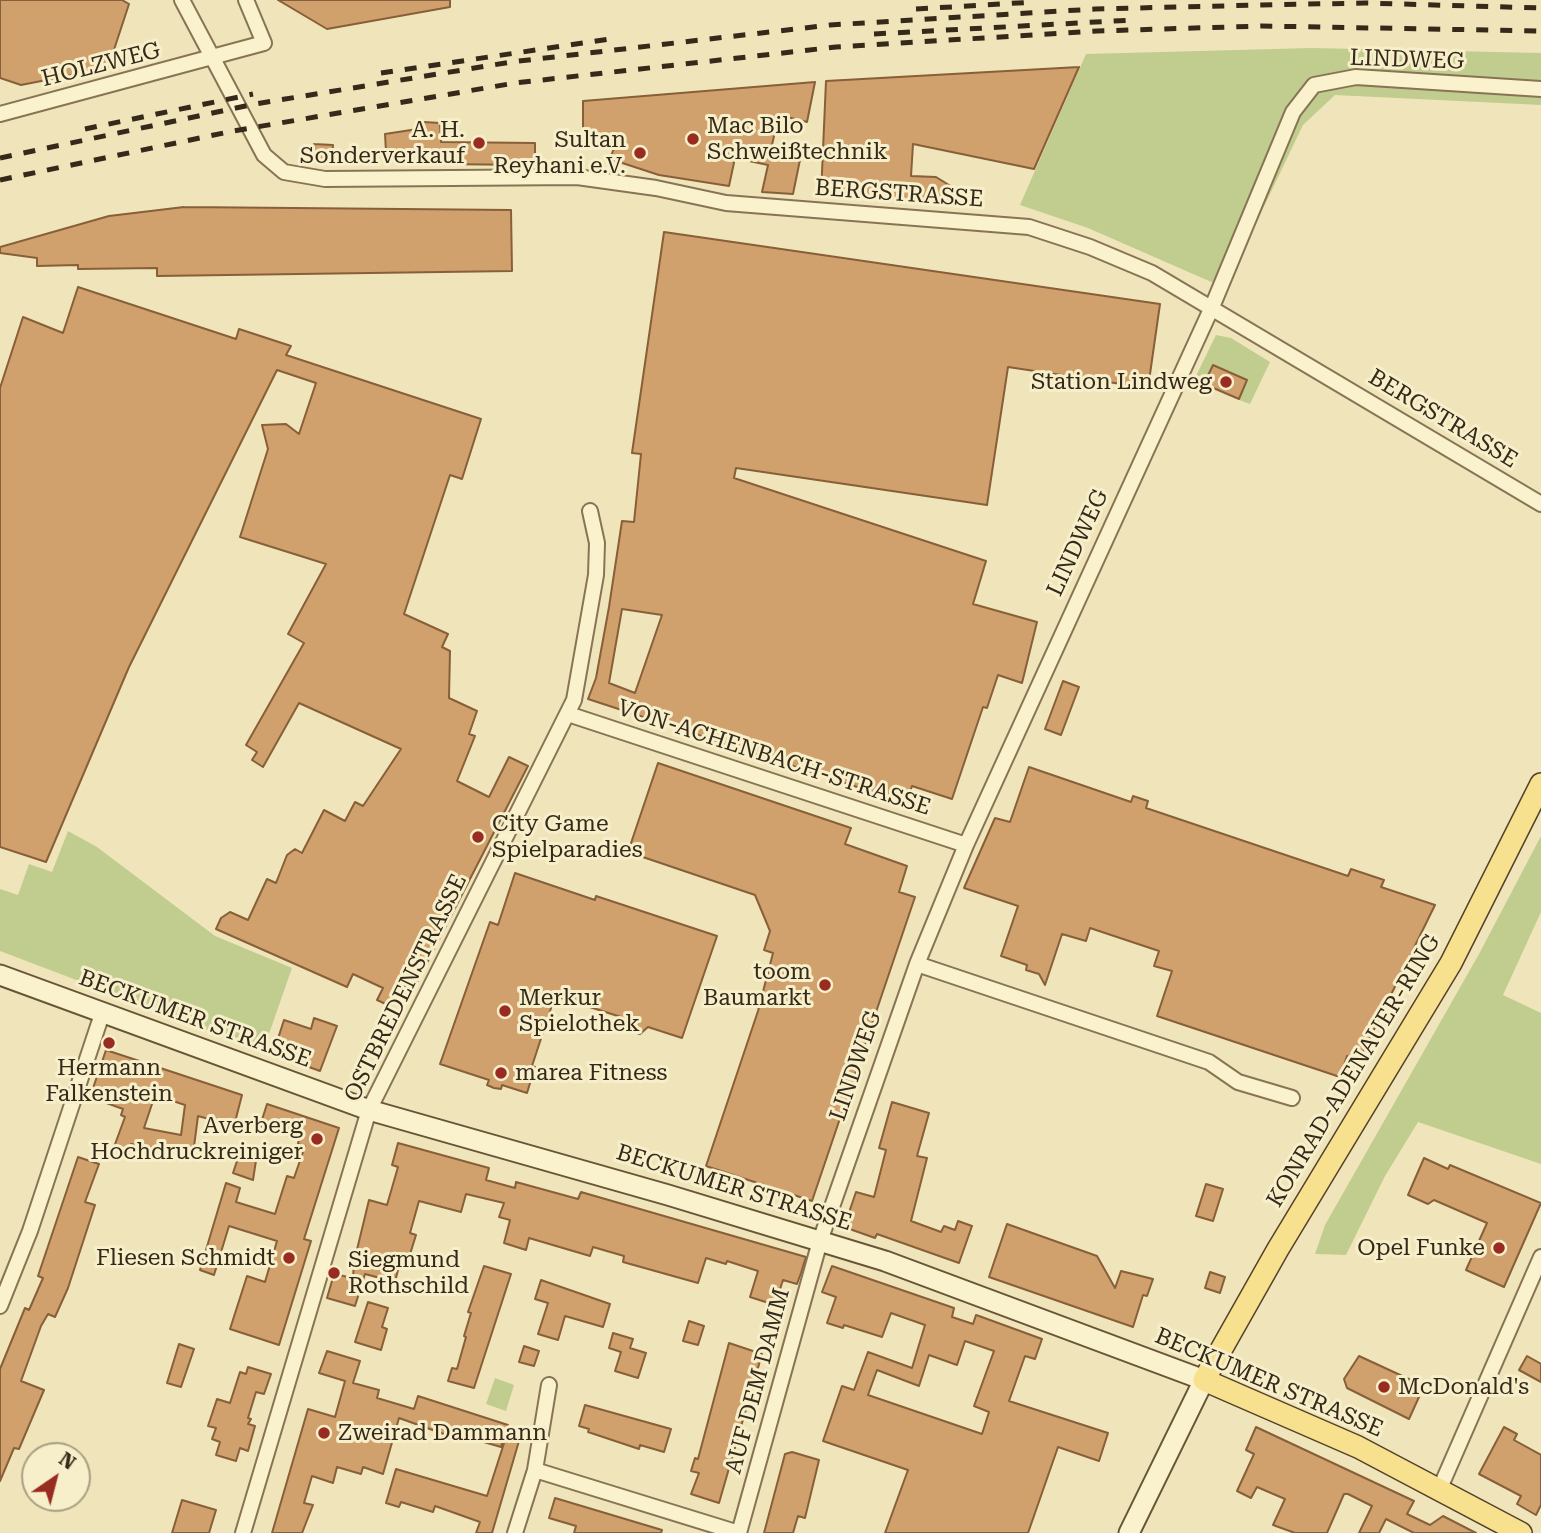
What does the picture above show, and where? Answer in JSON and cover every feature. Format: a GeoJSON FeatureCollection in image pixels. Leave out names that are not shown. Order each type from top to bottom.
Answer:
{"type":"FeatureCollection","features":[{"type":"Feature","properties":{"kind":"main road","name":"KONRAD-ADENAUER-RING"},"geometry":{"type":"LineString","coordinates":[[1204,1380],[1278,1249],[1451,963],[1541,784]]}},
{"type":"Feature","properties":{"kind":"main road","name":"BECKUMER STRASSE"},"geometry":{"type":"LineString","coordinates":[[1204,1380],[1357,1447],[1440,1488],[1521,1533]]}},
{"type":"Feature","properties":{"kind":"street","name":"BERGSTRASSE"},"geometry":{"type":"LineString","coordinates":[[182,0],[264,155],[284,172],[313,178],[577,177],[656,188],[726,203],[1029,227],[1126,262],[1212,307],[1541,504]]}},
{"type":"Feature","properties":{"kind":"street","name":"HOLZWEG"},"geometry":{"type":"LineString","coordinates":[[0,114],[213,59],[264,43],[246,0]]}},
{"type":"Feature","properties":{"kind":"street","name":"LINDWEG"},"geometry":{"type":"LineString","coordinates":[[820,1241],[917,964],[966,845],[1212,307],[1293,112],[1314,85],[1356,77],[1541,89]]}},
{"type":"Feature","properties":{"kind":"street","name":"OSTBREDENSTRASSE"},"geometry":{"type":"LineString","coordinates":[[243,1533],[369,1110],[573,700],[595,588],[597,543],[590,511]]}},
{"type":"Feature","properties":{"kind":"street","name":"VON-ACHENBACH-STRASSE"},"geometry":{"type":"LineString","coordinates":[[568,714],[966,845]]}},
{"type":"Feature","properties":{"kind":"street"},"geometry":{"type":"LineString","coordinates":[[917,964],[1209,1062],[1238,1082],[1292,1098]]}},
{"type":"Feature","properties":{"kind":"street","name":"BECKUMER STRASSE"},"geometry":{"type":"LineString","coordinates":[[0,975],[369,1110],[820,1241],[948,1283],[1204,1380]]}},
{"type":"Feature","properties":{"kind":"street"},"geometry":{"type":"LineString","coordinates":[[0,1306],[30,1231],[102,1014]]}},
{"type":"Feature","properties":{"kind":"street","name":"AUF DEM DAMM"},"geometry":{"type":"LineString","coordinates":[[739,1533],[820,1241]]}},
{"type":"Feature","properties":{"kind":"street"},"geometry":{"type":"LineString","coordinates":[[1440,1488],[1541,1257]]}},
{"type":"Feature","properties":{"kind":"street"},"geometry":{"type":"LineString","coordinates":[[1129,1533],[1204,1380]]}},
{"type":"Feature","properties":{"kind":"street"},"geometry":{"type":"LineString","coordinates":[[515,1533],[535,1470],[549,1385]]}},
{"type":"Feature","properties":{"kind":"street"},"geometry":{"type":"LineString","coordinates":[[535,1470],[739,1533]]}},
{"type":"Feature","properties":{"kind":"green space"},"geometry":{"type":"Polygon","coordinates":[[[1312,48],[1541,53],[1541,105],[1335,95],[1303,125],[1225,288],[1088,228],[1020,205],[1086,54],[1312,48]]]}},
{"type":"Feature","properties":{"kind":"green space"},"geometry":{"type":"Polygon","coordinates":[[[1216,335],[1231,338],[1270,362],[1250,404],[1239,400],[1248,380],[1213,364],[1204,384],[1194,380],[1216,335]]]}},
{"type":"Feature","properties":{"kind":"green space"},"geometry":{"type":"Polygon","coordinates":[[[68,831],[97,847],[215,936],[292,968],[263,1051],[0,951],[0,889],[18,895],[29,864],[52,872],[68,831]]]}},
{"type":"Feature","properties":{"kind":"green space"},"geometry":{"type":"Polygon","coordinates":[[[1541,836],[1541,912],[1503,995],[1541,1013],[1541,1164],[1418,1122],[1385,1176],[1346,1255],[1315,1254],[1325,1225],[1479,954],[1541,836]]]}},
{"type":"Feature","properties":{"kind":"green space"},"geometry":{"type":"Polygon","coordinates":[[[495,1378],[514,1385],[506,1411],[486,1404],[495,1378]]]}},
{"type":"Feature","properties":{"kind":"building"},"geometry":{"type":"Polygon","coordinates":[[[0,0],[122,0],[129,4],[108,68],[21,85],[0,78],[0,0]]]}},
{"type":"Feature","properties":{"kind":"building"},"geometry":{"type":"Polygon","coordinates":[[[278,0],[450,0],[450,7],[327,29],[278,0]]]}},
{"type":"Feature","properties":{"kind":"building"},"geometry":{"type":"Polygon","coordinates":[[[1079,67],[1034,169],[913,144],[911,176],[936,177],[957,190],[956,201],[821,195],[826,81],[1079,67]]]}},
{"type":"Feature","properties":{"kind":"building"},"geometry":{"type":"Polygon","coordinates":[[[815,82],[807,122],[779,115],[771,149],[802,150],[793,194],[762,192],[768,165],[735,158],[729,186],[659,175],[610,159],[618,137],[583,136],[583,101],[815,82]]]}},
{"type":"Feature","properties":{"kind":"building","name":"A. H. Sonderverkauf"},"geometry":{"type":"Polygon","coordinates":[[[424,122],[440,123],[441,142],[535,143],[535,165],[435,164],[435,150],[386,152],[385,134],[424,128],[424,122]]]}},
{"type":"Feature","properties":{"kind":"building"},"geometry":{"type":"Polygon","coordinates":[[[314,144],[333,145],[332,162],[313,161],[314,144]]]}},
{"type":"Feature","properties":{"kind":"building"},"geometry":{"type":"Polygon","coordinates":[[[184,207],[511,210],[512,271],[157,276],[157,268],[78,269],[78,265],[37,266],[37,258],[0,253],[0,247],[109,216],[184,207]]]}},
{"type":"Feature","properties":{"kind":"building"},"geometry":{"type":"Polygon","coordinates":[[[664,232],[1160,304],[1148,388],[1008,367],[987,505],[736,468],[734,478],[986,561],[973,604],[1037,622],[1022,683],[998,675],[987,708],[983,707],[952,799],[912,786],[906,803],[588,699],[596,678],[622,521],[634,522],[641,454],[632,453],[664,232]],[[622,609],[609,683],[635,693],[662,615],[622,609]]]}},
{"type":"Feature","properties":{"kind":"building"},"geometry":{"type":"Polygon","coordinates":[[[78,287],[236,339],[239,329],[291,346],[286,355],[481,419],[462,479],[450,475],[404,614],[448,634],[442,647],[450,651],[449,698],[477,711],[469,734],[475,736],[457,781],[489,797],[509,757],[528,766],[413,990],[401,984],[390,1006],[377,1000],[383,988],[353,974],[347,987],[216,929],[221,918],[230,912],[248,920],[267,879],[276,883],[287,855],[295,849],[302,853],[324,810],[345,821],[355,802],[363,806],[401,749],[299,703],[263,767],[252,760],[257,752],[246,745],[304,643],[288,634],[326,564],[240,537],[268,449],[262,425],[286,424],[299,434],[316,383],[277,370],[129,667],[46,862],[0,847],[0,388],[23,317],[63,333],[78,287]]]}},
{"type":"Feature","properties":{"kind":"building","name":"Station Lindweg"},"geometry":{"type":"Polygon","coordinates":[[[1213,365],[1247,380],[1239,399],[1204,384],[1213,365]]]}},
{"type":"Feature","properties":{"kind":"building"},"geometry":{"type":"Polygon","coordinates":[[[1063,681],[1079,687],[1061,735],[1045,729],[1063,681]]]}},
{"type":"Feature","properties":{"kind":"building","name":"toom Baumarkt"},"geometry":{"type":"Polygon","coordinates":[[[658,763],[851,828],[845,844],[907,866],[899,892],[915,897],[812,1201],[706,1166],[758,1011],[773,953],[764,950],[770,931],[755,895],[628,852],[658,763]]]}},
{"type":"Feature","properties":{"kind":"building"},"geometry":{"type":"Polygon","coordinates":[[[1029,767],[1131,802],[1133,796],[1148,801],[1146,808],[1348,876],[1351,869],[1384,880],[1381,887],[1435,905],[1359,1060],[1347,1056],[1340,1077],[1157,1016],[1172,971],[1154,966],[1159,951],[1090,928],[1086,941],[1062,934],[1045,985],[1039,974],[1026,970],[1027,965],[1001,956],[1018,906],[964,888],[995,818],[1010,822],[1029,767]]]}},
{"type":"Feature","properties":{"kind":"building"},"geometry":{"type":"Polygon","coordinates":[[[515,873],[595,900],[596,896],[717,936],[682,1038],[648,1027],[640,1034],[623,1028],[621,1017],[555,996],[532,1066],[535,1067],[527,1093],[502,1085],[501,1089],[494,1088],[487,1085],[489,1080],[440,1064],[490,922],[498,925],[515,873]]]}},
{"type":"Feature","properties":{"kind":"building"},"geometry":{"type":"Polygon","coordinates":[[[314,1018],[337,1026],[320,1071],[273,1054],[284,1020],[311,1029],[314,1018]]]}},
{"type":"Feature","properties":{"kind":"building"},"geometry":{"type":"Polygon","coordinates":[[[106,1050],[242,1095],[234,1126],[198,1116],[193,1154],[131,1144],[128,1152],[114,1147],[125,1117],[121,1115],[123,1109],[90,1097],[106,1050]],[[155,1095],[144,1128],[181,1135],[185,1105],[155,1095]]]}},
{"type":"Feature","properties":{"kind":"building"},"geometry":{"type":"Polygon","coordinates":[[[892,1102],[929,1113],[917,1156],[927,1158],[911,1221],[941,1232],[944,1226],[955,1230],[958,1221],[972,1226],[959,1263],[877,1234],[875,1238],[844,1227],[856,1192],[874,1197],[886,1150],[879,1148],[892,1102]]]}},
{"type":"Feature","properties":{"kind":"building"},"geometry":{"type":"Polygon","coordinates":[[[267,1104],[339,1128],[304,1239],[311,1241],[279,1345],[230,1329],[247,1276],[265,1282],[277,1241],[229,1226],[214,1275],[200,1270],[226,1183],[240,1188],[236,1202],[275,1214],[287,1176],[294,1178],[305,1146],[298,1144],[299,1139],[260,1126],[267,1104]]]}},
{"type":"Feature","properties":{"kind":"building"},"geometry":{"type":"Polygon","coordinates":[[[398,1143],[489,1168],[486,1180],[515,1188],[516,1182],[578,1199],[581,1192],[806,1257],[797,1284],[783,1280],[775,1305],[750,1297],[758,1271],[727,1261],[726,1264],[706,1258],[698,1283],[623,1262],[624,1256],[593,1247],[590,1256],[529,1238],[526,1250],[504,1243],[510,1220],[499,1217],[504,1203],[466,1194],[461,1212],[419,1201],[410,1233],[416,1235],[407,1264],[400,1262],[395,1282],[365,1274],[355,1306],[327,1298],[334,1274],[353,1278],[354,1262],[369,1200],[387,1205],[398,1167],[392,1165],[398,1143]]]}},
{"type":"Feature","properties":{"kind":"building"},"geometry":{"type":"Polygon","coordinates":[[[241,1149],[257,1154],[253,1180],[233,1173],[241,1149]]]}},
{"type":"Feature","properties":{"kind":"building"},"geometry":{"type":"Polygon","coordinates":[[[78,1157],[99,1164],[85,1202],[95,1205],[68,1288],[55,1317],[48,1314],[41,1326],[21,1381],[44,1390],[19,1449],[14,1448],[0,1481],[0,1369],[25,1308],[29,1310],[43,1278],[38,1276],[78,1157]]]}},
{"type":"Feature","properties":{"kind":"building","name":"Opel Funke"},"geometry":{"type":"Polygon","coordinates":[[[1424,1158],[1448,1169],[1450,1165],[1541,1203],[1504,1287],[1466,1270],[1487,1223],[1434,1200],[1428,1204],[1408,1195],[1424,1158]]]}},
{"type":"Feature","properties":{"kind":"building"},"geometry":{"type":"Polygon","coordinates":[[[1206,1184],[1223,1189],[1213,1221],[1196,1216],[1206,1184]]]}},
{"type":"Feature","properties":{"kind":"building"},"geometry":{"type":"Polygon","coordinates":[[[1007,1224],[1097,1256],[1115,1288],[1121,1271],[1153,1279],[1147,1296],[1143,1295],[1133,1327],[989,1277],[1007,1224]]]}},
{"type":"Feature","properties":{"kind":"building"},"geometry":{"type":"Polygon","coordinates":[[[484,1266],[511,1274],[474,1388],[448,1381],[452,1368],[457,1369],[471,1313],[468,1312],[484,1266]]]}},
{"type":"Feature","properties":{"kind":"building"},"geometry":{"type":"Polygon","coordinates":[[[832,1266],[954,1308],[952,1317],[973,1324],[976,1315],[1042,1339],[1035,1359],[1025,1356],[1009,1401],[1108,1433],[1099,1461],[1058,1447],[1028,1533],[885,1533],[908,1470],[823,1441],[842,1386],[854,1390],[868,1352],[912,1368],[925,1325],[891,1313],[882,1337],[844,1325],[843,1328],[827,1323],[836,1297],[822,1292],[832,1266]],[[965,1341],[957,1365],[929,1355],[919,1386],[877,1370],[868,1395],[982,1434],[989,1412],[974,1406],[994,1351],[965,1341]]]}},
{"type":"Feature","properties":{"kind":"building"},"geometry":{"type":"Polygon","coordinates":[[[1210,1272],[1225,1277],[1220,1293],[1205,1288],[1210,1272]]]}},
{"type":"Feature","properties":{"kind":"building"},"geometry":{"type":"Polygon","coordinates":[[[541,1280],[610,1304],[603,1327],[565,1316],[558,1340],[538,1334],[548,1303],[535,1299],[541,1280]]]}},
{"type":"Feature","properties":{"kind":"building"},"geometry":{"type":"Polygon","coordinates":[[[368,1302],[388,1308],[382,1327],[387,1329],[381,1350],[355,1342],[368,1302]]]}},
{"type":"Feature","properties":{"kind":"building"},"geometry":{"type":"Polygon","coordinates":[[[689,1321],[704,1326],[698,1345],[683,1341],[689,1321]]]}},
{"type":"Feature","properties":{"kind":"building"},"geometry":{"type":"Polygon","coordinates":[[[613,1333],[633,1339],[630,1348],[646,1353],[638,1378],[615,1371],[621,1352],[609,1348],[613,1333]]]}},
{"type":"Feature","properties":{"kind":"building"},"geometry":{"type":"Polygon","coordinates":[[[729,1343],[762,1354],[719,1503],[691,1494],[699,1473],[691,1471],[695,1458],[698,1459],[729,1343]]]}},
{"type":"Feature","properties":{"kind":"building"},"geometry":{"type":"Polygon","coordinates":[[[179,1344],[194,1349],[181,1387],[167,1383],[179,1344]]]}},
{"type":"Feature","properties":{"kind":"building"},"geometry":{"type":"Polygon","coordinates":[[[524,1346],[539,1351],[534,1366],[519,1362],[524,1346]]]}},
{"type":"Feature","properties":{"kind":"building"},"geometry":{"type":"Polygon","coordinates":[[[327,1351],[360,1361],[353,1383],[379,1390],[377,1398],[414,1409],[418,1396],[508,1425],[501,1447],[456,1434],[455,1438],[399,1418],[383,1474],[363,1467],[361,1474],[337,1467],[333,1483],[312,1476],[304,1503],[313,1505],[302,1533],[272,1533],[308,1409],[335,1417],[345,1381],[319,1373],[327,1351]]]}},
{"type":"Feature","properties":{"kind":"building","name":"McDonald's"},"geometry":{"type":"Polygon","coordinates":[[[1359,1356],[1424,1386],[1409,1419],[1347,1388],[1344,1379],[1359,1356]]]}},
{"type":"Feature","properties":{"kind":"building"},"geometry":{"type":"Polygon","coordinates":[[[1527,1356],[1541,1364],[1541,1382],[1519,1370],[1527,1356]]]}},
{"type":"Feature","properties":{"kind":"building"},"geometry":{"type":"Polygon","coordinates":[[[248,1367],[271,1374],[264,1394],[256,1392],[248,1418],[251,1419],[248,1424],[255,1426],[248,1451],[240,1448],[236,1461],[216,1455],[220,1442],[212,1439],[216,1428],[208,1426],[217,1399],[230,1403],[240,1372],[246,1374],[248,1367]]]}},
{"type":"Feature","properties":{"kind":"building"},"geometry":{"type":"Polygon","coordinates":[[[585,1405],[671,1429],[664,1452],[640,1445],[639,1449],[588,1432],[589,1429],[579,1426],[585,1405]]]}},
{"type":"Feature","properties":{"kind":"building"},"geometry":{"type":"Polygon","coordinates":[[[1256,1427],[1414,1501],[1407,1514],[1430,1525],[1443,1516],[1476,1533],[1414,1533],[1386,1519],[1379,1533],[1359,1533],[1372,1506],[1348,1494],[1344,1494],[1327,1533],[1295,1533],[1273,1525],[1285,1499],[1257,1487],[1251,1498],[1237,1491],[1254,1454],[1246,1450],[1256,1427]]]}},
{"type":"Feature","properties":{"kind":"building"},"geometry":{"type":"Polygon","coordinates":[[[1504,1427],[1517,1434],[1514,1440],[1541,1455],[1541,1505],[1536,1515],[1517,1504],[1521,1496],[1479,1474],[1504,1427]]]}},
{"type":"Feature","properties":{"kind":"building"},"geometry":{"type":"Polygon","coordinates":[[[506,1437],[519,1441],[492,1533],[476,1533],[480,1522],[435,1506],[433,1512],[401,1502],[399,1507],[386,1503],[396,1469],[487,1496],[506,1437]]]}},
{"type":"Feature","properties":{"kind":"building"},"geometry":{"type":"Polygon","coordinates":[[[792,1452],[819,1460],[805,1518],[798,1516],[793,1533],[764,1533],[785,1454],[792,1452]]]}},
{"type":"Feature","properties":{"kind":"building"},"geometry":{"type":"Polygon","coordinates":[[[555,1498],[662,1530],[661,1533],[574,1533],[576,1526],[549,1518],[555,1498]]]}},
{"type":"Feature","properties":{"kind":"building"},"geometry":{"type":"Polygon","coordinates":[[[182,1500],[216,1510],[209,1533],[172,1533],[182,1500]]]}},
{"type":"Feature","properties":{"kind":"railway"},"geometry":{"type":"LineString","coordinates":[[916,9],[1035,2]]}},
{"type":"Feature","properties":{"kind":"railway"},"geometry":{"type":"LineString","coordinates":[[0,158],[255,104],[511,62],[830,25],[1095,9],[1261,5],[1365,3],[1541,8]]}},
{"type":"Feature","properties":{"kind":"railway"},"geometry":{"type":"LineString","coordinates":[[874,34],[1133,20]]}},
{"type":"Feature","properties":{"kind":"railway"},"geometry":{"type":"LineString","coordinates":[[0,180],[233,131],[515,83],[836,47],[1097,31],[1262,26],[1541,31]]}},
{"type":"Feature","properties":{"kind":"railway"},"geometry":{"type":"LineString","coordinates":[[381,73],[610,39]]}},
{"type":"Feature","properties":{"kind":"railway"},"geometry":{"type":"LineString","coordinates":[[85,129],[253,94]]}},
{"type":"Feature","properties":{"kind":"place","name":"Mac Bilo Schweißtechnik"},"geometry":{"type":"Point","coordinates":[693,139]}},
{"type":"Feature","properties":{"kind":"place","name":"A. H. Sonderverkauf"},"geometry":{"type":"Point","coordinates":[479,143]}},
{"type":"Feature","properties":{"kind":"place","name":"Sultan Reyhani e.V."},"geometry":{"type":"Point","coordinates":[640,153]}},
{"type":"Feature","properties":{"kind":"place","name":"Station Lindweg"},"geometry":{"type":"Point","coordinates":[1226,382]}},
{"type":"Feature","properties":{"kind":"place","name":"City Game Spielparadies"},"geometry":{"type":"Point","coordinates":[478,837]}},
{"type":"Feature","properties":{"kind":"place","name":"toom Baumarkt"},"geometry":{"type":"Point","coordinates":[825,985]}},
{"type":"Feature","properties":{"kind":"place","name":"Merkur Spielothek"},"geometry":{"type":"Point","coordinates":[505,1011]}},
{"type":"Feature","properties":{"kind":"place","name":"Hermann Falkenstein"},"geometry":{"type":"Point","coordinates":[109,1043]}},
{"type":"Feature","properties":{"kind":"place","name":"marea Fitness"},"geometry":{"type":"Point","coordinates":[501,1073]}},
{"type":"Feature","properties":{"kind":"place","name":"Averberg Hochdruckreiniger"},"geometry":{"type":"Point","coordinates":[317,1139]}},
{"type":"Feature","properties":{"kind":"place","name":"Opel Funke"},"geometry":{"type":"Point","coordinates":[1499,1248]}},
{"type":"Feature","properties":{"kind":"place","name":"Fliesen Schmidt"},"geometry":{"type":"Point","coordinates":[289,1258]}},
{"type":"Feature","properties":{"kind":"place","name":"Siegmund Rothschild"},"geometry":{"type":"Point","coordinates":[334,1273]}},
{"type":"Feature","properties":{"kind":"place","name":"McDonald's"},"geometry":{"type":"Point","coordinates":[1384,1387]}},
{"type":"Feature","properties":{"kind":"place","name":"Zweirad Dammann"},"geometry":{"type":"Point","coordinates":[324,1433]}}]}
